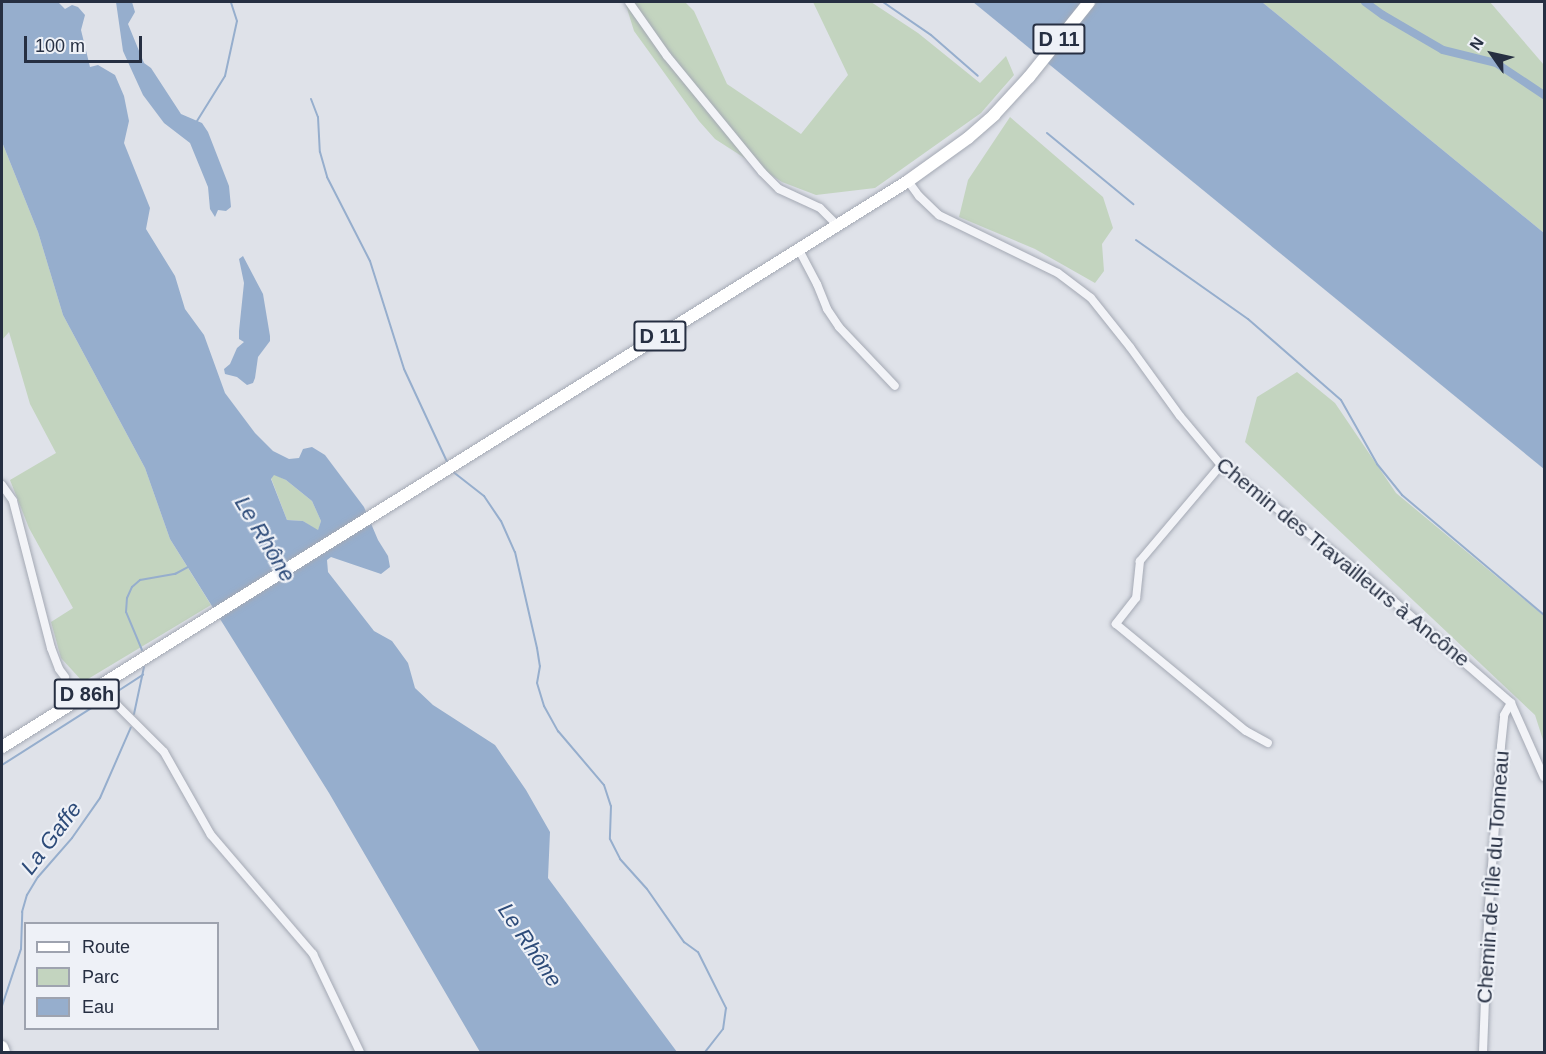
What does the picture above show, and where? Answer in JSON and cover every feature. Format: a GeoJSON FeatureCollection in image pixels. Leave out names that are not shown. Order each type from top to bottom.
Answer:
{"type":"FeatureCollection","features":[{"type":"Feature","properties":{"kind":"main road","name":"D 11"},"geometry":{"type":"LineString","coordinates":[[173,640],[908,181],[968,138],[1029,77],[1089,2]]}},
{"type":"Feature","properties":{"kind":"main road","name":"D 86h"},"geometry":{"type":"LineString","coordinates":[[2,747],[173,640]]}},
{"type":"Feature","properties":{"kind":"main road"},"geometry":{"type":"LineString","coordinates":[[2,1047],[4,1053]]}},
{"type":"Feature","properties":{"kind":"street"},"geometry":{"type":"LineString","coordinates":[[628,2],[667,56],[762,172],[779,189],[820,208],[837,224]]}},
{"type":"Feature","properties":{"kind":"street","name":"Chemin des Travailleurs à Ancône"},"geometry":{"type":"LineString","coordinates":[[908,181],[919,196],[939,215],[1058,273],[1091,298],[1131,347],[1180,416],[1221,465],[1368,579],[1511,703],[1545,777]]}},
{"type":"Feature","properties":{"kind":"street"},"geometry":{"type":"LineString","coordinates":[[798,248],[827,309],[839,327],[895,386]]}},
{"type":"Feature","properties":{"kind":"street"},"geometry":{"type":"LineString","coordinates":[[1221,465],[1140,561],[1136,598],[1116,624],[1246,731],[1268,743]]}},
{"type":"Feature","properties":{"kind":"street"},"geometry":{"type":"LineString","coordinates":[[2,485],[13,501],[51,648],[59,669],[65,677]]}},
{"type":"Feature","properties":{"kind":"street"},"geometry":{"type":"LineString","coordinates":[[101,685],[117,705],[164,752],[211,835],[313,954],[360,1053]]}},
{"type":"Feature","properties":{"kind":"street","name":"Chemin de l'Île du Tonneau"},"geometry":{"type":"LineString","coordinates":[[1483,1053],[1488,919],[1501,746],[1504,715],[1511,703]]}},
{"type":"Feature","properties":{"kind":"green space"},"geometry":{"type":"Polygon","coordinates":[[[625,2],[685,2],[694,11],[727,84],[801,134],[848,75],[813,2],[871,2],[918,33],[980,83],[1006,56],[1014,75],[981,113],[875,188],[816,195],[782,182],[715,139],[699,121],[634,31],[625,2]]]}},
{"type":"Feature","properties":{"kind":"green space"},"geometry":{"type":"Polygon","coordinates":[[[1262,2],[1490,2],[1544,65],[1544,233],[1262,2]]]}},
{"type":"Feature","properties":{"kind":"green space"},"geometry":{"type":"Polygon","coordinates":[[[1010,117],[1103,197],[1113,228],[1102,244],[1104,271],[1095,283],[1035,249],[959,217],[968,180],[1010,117]]]}},
{"type":"Feature","properties":{"kind":"green space"},"geometry":{"type":"Polygon","coordinates":[[[2,142],[38,232],[63,315],[145,468],[170,539],[211,605],[83,682],[61,658],[51,622],[73,608],[29,528],[10,480],[56,453],[30,404],[9,332],[2,340],[2,142]]]}},
{"type":"Feature","properties":{"kind":"green space"},"geometry":{"type":"Polygon","coordinates":[[[1297,372],[1335,403],[1396,493],[1544,616],[1544,743],[1535,715],[1245,442],[1257,397],[1297,372]]]}},
{"type":"Feature","properties":{"kind":"green space"},"geometry":{"type":"Polygon","coordinates":[[[274,474],[286,480],[312,501],[321,521],[318,531],[303,521],[287,520],[271,478],[274,474]]]}},
{"type":"Feature","properties":{"kind":"water","name":"Le Rhône"},"geometry":{"type":"Polygon","coordinates":[[[2,2],[58,2],[65,9],[72,5],[78,7],[85,15],[81,30],[90,67],[98,65],[115,75],[124,96],[129,121],[124,143],[150,208],[146,229],[175,276],[185,309],[204,335],[225,393],[255,433],[273,451],[289,459],[299,458],[303,449],[312,447],[325,455],[364,507],[378,540],[388,556],[390,567],[381,574],[331,557],[327,560],[328,572],[374,631],[392,641],[408,663],[415,688],[433,705],[495,745],[526,790],[550,832],[548,878],[677,1052],[480,1052],[329,793],[170,539],[145,468],[63,315],[38,232],[2,142],[2,2]],[[274,475],[271,479],[287,520],[303,521],[318,530],[321,521],[312,501],[286,480],[274,475]]]}},
{"type":"Feature","properties":{"kind":"water"},"geometry":{"type":"Polygon","coordinates":[[[116,2],[132,2],[135,12],[128,24],[144,63],[151,68],[181,114],[202,123],[208,132],[229,186],[231,207],[226,211],[218,210],[215,217],[210,209],[208,187],[190,143],[164,123],[143,95],[123,51],[116,2]]]}},
{"type":"Feature","properties":{"kind":"water"},"geometry":{"type":"Polygon","coordinates":[[[973,2],[1262,2],[1544,233],[1544,469],[973,2]]]}},
{"type":"Feature","properties":{"kind":"water"},"geometry":{"type":"Polygon","coordinates":[[[243,256],[263,294],[270,336],[270,341],[258,357],[253,383],[247,385],[237,377],[225,374],[224,369],[230,364],[237,348],[244,342],[239,339],[244,283],[239,259],[243,256]]]}},
{"type":"Feature","properties":{"kind":"waterway"},"geometry":{"type":"LineString","coordinates":[[197,121],[225,76],[237,21],[231,2]]}},
{"type":"Feature","properties":{"kind":"waterway"},"geometry":{"type":"LineString","coordinates":[[883,2],[931,35],[978,76]]}},
{"type":"Feature","properties":{"kind":"waterway"},"geometry":{"type":"LineString","coordinates":[[1365,2],[1443,50],[1496,63],[1544,95]]}},
{"type":"Feature","properties":{"kind":"waterway"},"geometry":{"type":"LineString","coordinates":[[311,99],[318,117],[320,152],[327,177],[370,261],[404,369],[448,464]]}},
{"type":"Feature","properties":{"kind":"waterway"},"geometry":{"type":"LineString","coordinates":[[1047,133],[1133,204]]}},
{"type":"Feature","properties":{"kind":"waterway"},"geometry":{"type":"LineString","coordinates":[[1136,240],[1248,319],[1341,400],[1377,464],[1402,495],[1544,615]]}},
{"type":"Feature","properties":{"kind":"waterway"},"geometry":{"type":"LineString","coordinates":[[452,471],[484,496],[501,521],[515,552],[537,648],[540,666],[537,683],[544,706],[558,731],[604,785],[611,806],[610,839],[620,859],[647,889],[684,942],[698,952],[726,1008],[723,1029],[705,1052]]}},
{"type":"Feature","properties":{"kind":"waterway","name":"La Gaffe"},"geometry":{"type":"LineString","coordinates":[[142,650],[126,612],[127,598],[132,587],[140,580],[175,574],[188,567]]}},
{"type":"Feature","properties":{"kind":"waterway","name":"La Gaffe"},"geometry":{"type":"LineString","coordinates":[[134,714],[144,667]]}},
{"type":"Feature","properties":{"kind":"waterway"},"geometry":{"type":"LineString","coordinates":[[118,691],[143,675]]}},
{"type":"Feature","properties":{"kind":"waterway"},"geometry":{"type":"LineString","coordinates":[[2,765],[101,702]]}},
{"type":"Feature","properties":{"kind":"waterway","name":"La Gaffe"},"geometry":{"type":"LineString","coordinates":[[2,1006],[21,949],[22,912],[27,895],[38,877],[72,838],[100,798],[131,727]]}}]}
